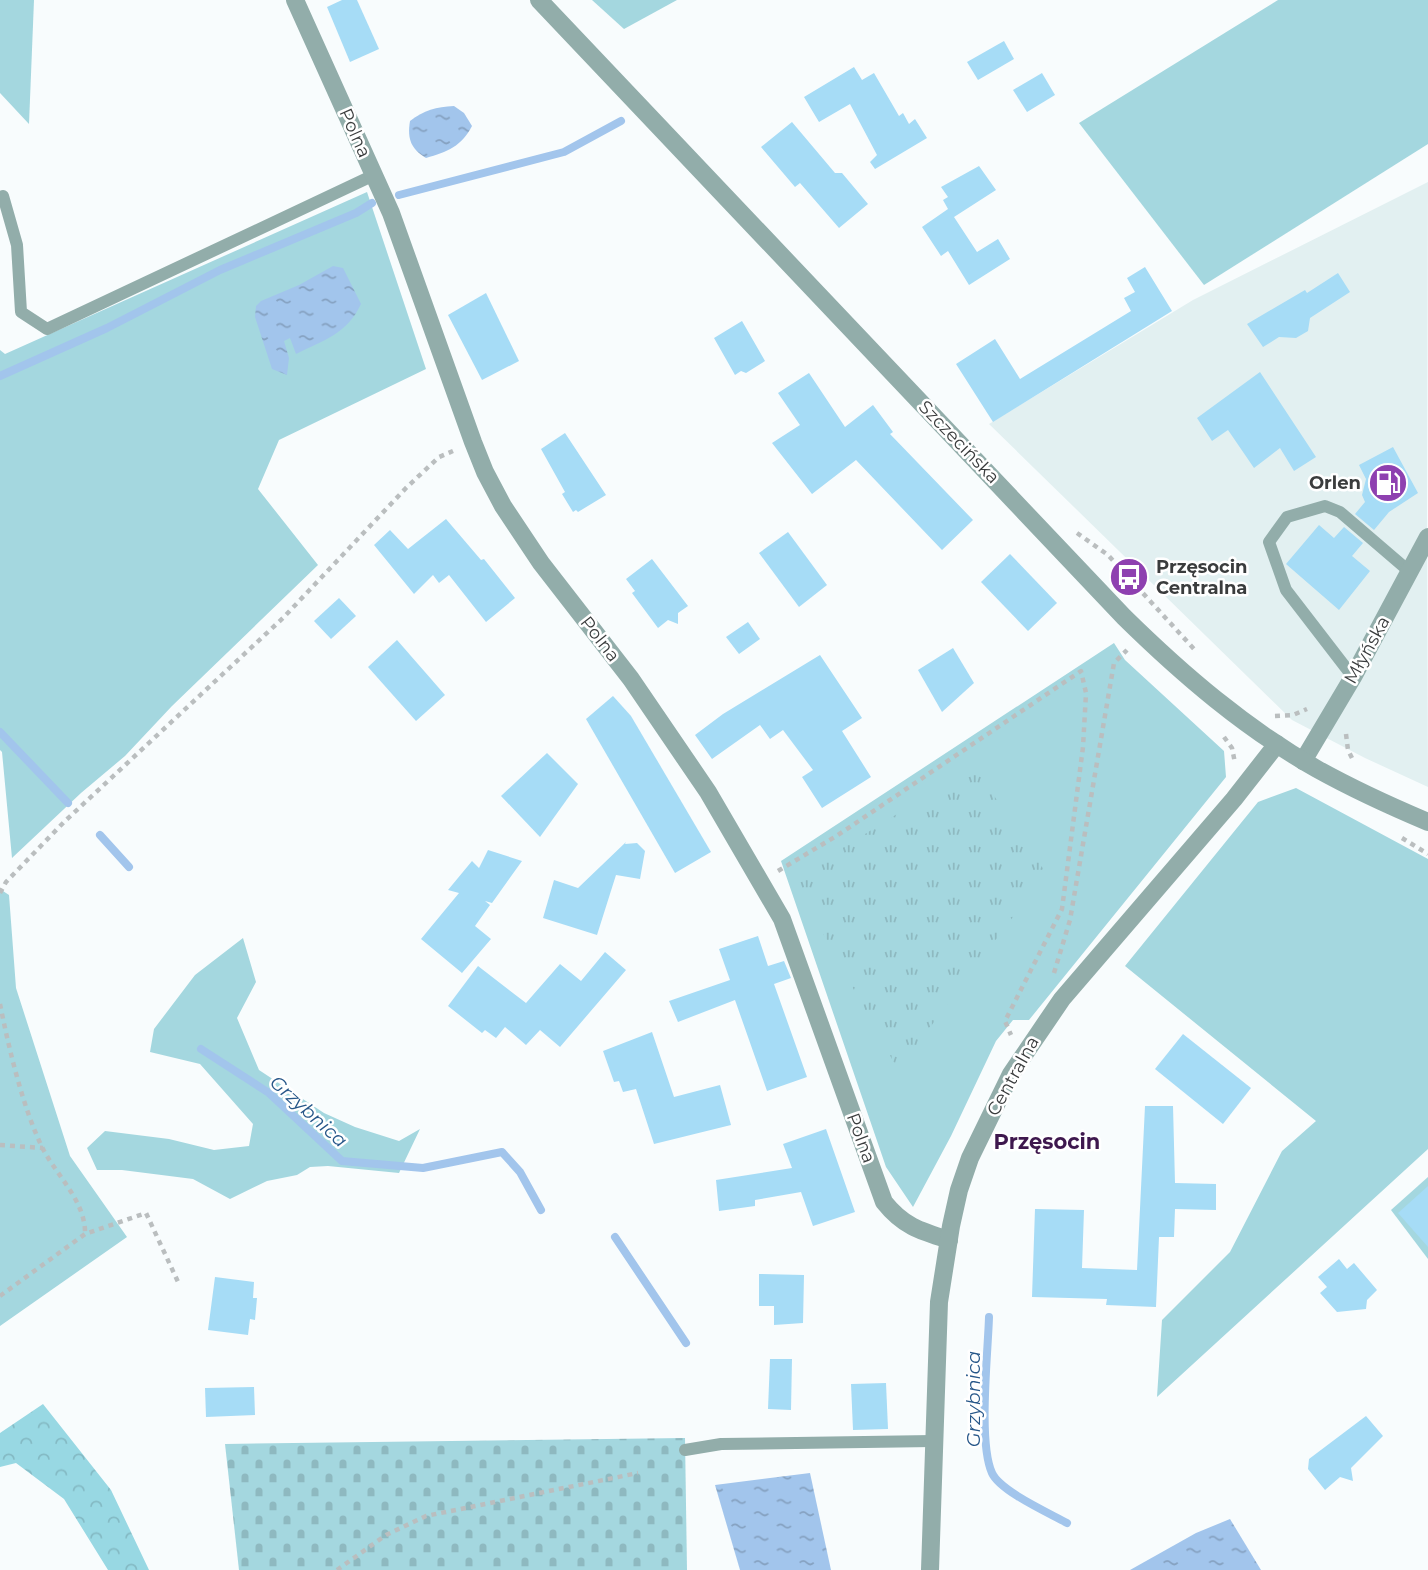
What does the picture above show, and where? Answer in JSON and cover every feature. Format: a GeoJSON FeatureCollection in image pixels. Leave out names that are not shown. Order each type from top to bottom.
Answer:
{"type":"FeatureCollection","features":[{"type":"Feature","properties":{"kind":"street","name":"Polna"},"geometry":{"type":"LineString","coordinates":[[295,0],[402,241],[473,442],[503,506],[541,563],[631,679],[708,792],[782,919],[884,1202],[896,1218],[918,1231],[948,1240]]}},
{"type":"Feature","properties":{"kind":"street","name":"Szczecińska"},"geometry":{"type":"LineString","coordinates":[[539,0],[1124,617],[1206,692],[1277,744],[1356,789],[1428,822]]}},
{"type":"Feature","properties":{"kind":"street","name":"Młyńska"},"geometry":{"type":"LineString","coordinates":[[1303,761],[1353,677],[1428,537]]}},
{"type":"Feature","properties":{"kind":"street","name":"Centralna"},"geometry":{"type":"LineString","coordinates":[[930,1570],[939,1302],[948,1240],[959,1190],[970,1158],[1020,1059],[1058,1005],[1234,799],[1277,744]]}},
{"type":"Feature","properties":{"kind":"lane"},"geometry":{"type":"LineString","coordinates":[[3,196],[17,245],[21,312],[47,329],[374,175]]}},
{"type":"Feature","properties":{"kind":"lane"},"geometry":{"type":"LineString","coordinates":[[1353,677],[1286,590],[1269,542],[1287,517],[1325,506],[1340,512],[1410,572]]}},
{"type":"Feature","properties":{"kind":"lane"},"geometry":{"type":"LineString","coordinates":[[685,1450],[721,1444],[933,1441]]}},
{"type":"Feature","properties":{"kind":"path"},"geometry":{"type":"LineString","coordinates":[[0,893],[6,882],[64,822],[284,618],[406,488],[439,457],[473,442]]}},
{"type":"Feature","properties":{"kind":"path"},"geometry":{"type":"LineString","coordinates":[[1058,1005],[1046,998],[1070,920],[1114,663],[1123,654]]}},
{"type":"Feature","properties":{"kind":"path"},"geometry":{"type":"LineString","coordinates":[[761,882],[838,835],[1081,671],[1086,693],[1083,747],[1062,909],[1005,1021],[1020,1059]]}},
{"type":"Feature","properties":{"kind":"path"},"geometry":{"type":"LineString","coordinates":[[1340,726],[1347,730],[1348,750],[1358,767]]}},
{"type":"Feature","properties":{"kind":"path"},"geometry":{"type":"LineString","coordinates":[[0,1004],[25,1099],[43,1148],[83,1215],[85,1234]]}},
{"type":"Feature","properties":{"kind":"path"},"geometry":{"type":"LineString","coordinates":[[0,1145],[43,1148]]}},
{"type":"Feature","properties":{"kind":"path"},"geometry":{"type":"LineString","coordinates":[[0,1296],[85,1234],[146,1213],[179,1284]]}},
{"type":"Feature","properties":{"kind":"path"},"geometry":{"type":"LineString","coordinates":[[337,1570],[386,1535],[426,1516],[638,1473]]}},
{"type":"Feature","properties":{"kind":"shaded area"},"geometry":{"type":"Polygon","coordinates":[[[1428,182],[1428,787],[1292,720],[989,424],[1193,300],[1428,182]]]}},
{"type":"Feature","properties":{"kind":"green space"},"geometry":{"type":"Polygon","coordinates":[[[0,0],[34,0],[29,124],[0,93],[0,0]]]}},
{"type":"Feature","properties":{"kind":"green space"},"geometry":{"type":"Polygon","coordinates":[[[592,0],[677,0],[624,29],[592,0]]]}},
{"type":"Feature","properties":{"kind":"green space"},"geometry":{"type":"Polygon","coordinates":[[[1278,0],[1428,0],[1428,144],[1204,285],[1079,123],[1278,0]]]}},
{"type":"Feature","properties":{"kind":"green space"},"geometry":{"type":"Polygon","coordinates":[[[367,192],[426,369],[279,440],[258,489],[318,565],[172,706],[125,756],[12,858],[0,750],[0,350],[5,354],[367,192]]]}},
{"type":"Feature","properties":{"kind":"green space"},"geometry":{"type":"Polygon","coordinates":[[[1114,643],[1125,660],[1224,751],[1226,777],[1029,1020],[1013,1020],[996,1041],[951,1136],[913,1207],[886,1167],[781,861],[1114,643]]]}},
{"type":"Feature","properties":{"kind":"green space"},"geometry":{"type":"Polygon","coordinates":[[[974,766],[1046,873],[898,1070],[793,879],[974,766]]]}},
{"type":"Feature","properties":{"kind":"green space"},"geometry":{"type":"Polygon","coordinates":[[[1296,788],[1428,859],[1428,1149],[1157,1397],[1162,1320],[1230,1252],[1282,1151],[1316,1121],[1125,966],[1258,802],[1296,788]]]}},
{"type":"Feature","properties":{"kind":"green space"},"geometry":{"type":"Polygon","coordinates":[[[0,889],[9,895],[16,988],[70,1156],[127,1237],[0,1326],[0,889]]]}},
{"type":"Feature","properties":{"kind":"green space"},"geometry":{"type":"Polygon","coordinates":[[[243,938],[256,982],[237,1018],[259,1070],[324,1113],[355,1127],[399,1141],[420,1129],[399,1173],[328,1166],[310,1167],[297,1175],[267,1181],[230,1199],[193,1179],[122,1170],[97,1170],[87,1148],[105,1131],[169,1139],[214,1150],[249,1146],[253,1124],[200,1064],[150,1052],[154,1029],[195,975],[243,938]]]}},
{"type":"Feature","properties":{"kind":"green space"},"geometry":{"type":"Polygon","coordinates":[[[1428,1177],[1428,1259],[1391,1210],[1428,1177]]]}},
{"type":"Feature","properties":{"kind":"green space"},"geometry":{"type":"Polygon","coordinates":[[[43,1404],[111,1490],[149,1570],[108,1570],[64,1499],[16,1463],[0,1467],[0,1433],[43,1404]]]}},
{"type":"Feature","properties":{"kind":"green space"},"geometry":{"type":"Polygon","coordinates":[[[685,1438],[687,1570],[239,1570],[225,1444],[685,1438]]]}},
{"type":"Feature","properties":{"kind":"water"},"geometry":{"type":"Polygon","coordinates":[[[454,106],[464,113],[472,126],[464,139],[453,147],[426,158],[411,143],[410,121],[430,110],[454,106]]]}},
{"type":"Feature","properties":{"kind":"water"},"geometry":{"type":"Polygon","coordinates":[[[333,266],[343,268],[361,304],[342,329],[296,354],[290,338],[284,341],[289,358],[287,375],[272,369],[255,317],[256,306],[261,301],[299,285],[333,266]]]}},
{"type":"Feature","properties":{"kind":"water"},"geometry":{"type":"Polygon","coordinates":[[[810,1473],[831,1570],[740,1570],[715,1485],[810,1473]]]}},
{"type":"Feature","properties":{"kind":"water"},"geometry":{"type":"Polygon","coordinates":[[[1230,1519],[1261,1570],[1130,1570],[1196,1533],[1230,1519]]]}},
{"type":"Feature","properties":{"kind":"building"},"geometry":{"type":"Polygon","coordinates":[[[342,0],[357,0],[379,49],[350,62],[327,7],[342,0]]]}},
{"type":"Feature","properties":{"kind":"building"},"geometry":{"type":"Polygon","coordinates":[[[1004,41],[1014,59],[978,80],[967,62],[1004,41]]]}},
{"type":"Feature","properties":{"kind":"building"},"geometry":{"type":"Polygon","coordinates":[[[854,67],[862,80],[874,73],[899,116],[903,113],[909,124],[915,119],[927,138],[875,169],[870,162],[877,155],[850,104],[819,122],[804,97],[854,67]]]}},
{"type":"Feature","properties":{"kind":"building"},"geometry":{"type":"Polygon","coordinates":[[[1042,73],[1055,95],[1027,112],[1013,90],[1042,73]]]}},
{"type":"Feature","properties":{"kind":"building"},"geometry":{"type":"Polygon","coordinates":[[[792,122],[835,173],[842,173],[868,204],[839,228],[800,183],[795,187],[761,147],[792,122]]]}},
{"type":"Feature","properties":{"kind":"building"},"geometry":{"type":"Polygon","coordinates":[[[979,166],[996,190],[954,217],[977,252],[998,239],[1010,259],[969,285],[948,251],[941,256],[922,227],[948,209],[943,200],[948,197],[941,187],[979,166]]]}},
{"type":"Feature","properties":{"kind":"building"},"geometry":{"type":"Polygon","coordinates":[[[1145,267],[1172,311],[993,422],[956,364],[995,339],[1020,379],[1131,311],[1124,298],[1135,292],[1127,278],[1145,267]]]}},
{"type":"Feature","properties":{"kind":"building"},"geometry":{"type":"Polygon","coordinates":[[[1338,273],[1350,292],[1310,318],[1308,331],[1296,338],[1279,337],[1263,347],[1247,324],[1305,290],[1307,293],[1338,273]]]}},
{"type":"Feature","properties":{"kind":"building"},"geometry":{"type":"Polygon","coordinates":[[[486,293],[519,361],[482,380],[448,315],[486,293]]]}},
{"type":"Feature","properties":{"kind":"building"},"geometry":{"type":"Polygon","coordinates":[[[742,321],[765,361],[746,373],[741,371],[735,375],[714,338],[742,321]]]}},
{"type":"Feature","properties":{"kind":"building"},"geometry":{"type":"Polygon","coordinates":[[[1260,372],[1316,457],[1294,471],[1280,448],[1254,468],[1228,430],[1212,441],[1197,418],[1260,372]]]}},
{"type":"Feature","properties":{"kind":"building"},"geometry":{"type":"Polygon","coordinates":[[[809,373],[845,427],[873,405],[893,432],[890,434],[973,520],[942,550],[856,460],[812,494],[772,443],[800,425],[778,393],[809,373]]]}},
{"type":"Feature","properties":{"kind":"building"},"geometry":{"type":"Polygon","coordinates":[[[565,433],[606,495],[578,512],[573,512],[562,494],[565,492],[541,449],[565,433]]]}},
{"type":"Feature","properties":{"kind":"building","name":"Orlen"},"geometry":{"type":"Polygon","coordinates":[[[1393,447],[1418,493],[1389,512],[1374,530],[1355,514],[1365,502],[1362,495],[1366,479],[1359,465],[1393,447]]]}},
{"type":"Feature","properties":{"kind":"building"},"geometry":{"type":"Polygon","coordinates":[[[446,519],[481,560],[484,559],[515,598],[486,622],[449,575],[439,583],[433,575],[414,594],[374,545],[390,530],[408,549],[446,519]]]}},
{"type":"Feature","properties":{"kind":"building"},"geometry":{"type":"Polygon","coordinates":[[[1319,525],[1334,538],[1344,527],[1363,543],[1352,556],[1370,571],[1339,610],[1286,564],[1319,525]]]}},
{"type":"Feature","properties":{"kind":"building"},"geometry":{"type":"Polygon","coordinates":[[[788,532],[827,585],[799,607],[759,553],[788,532]]]}},
{"type":"Feature","properties":{"kind":"building"},"geometry":{"type":"Polygon","coordinates":[[[1010,554],[1057,603],[1028,631],[981,582],[1010,554]]]}},
{"type":"Feature","properties":{"kind":"building"},"geometry":{"type":"Polygon","coordinates":[[[652,559],[688,606],[678,613],[678,624],[668,620],[658,628],[632,593],[635,591],[626,579],[652,559]]]}},
{"type":"Feature","properties":{"kind":"building"},"geometry":{"type":"Polygon","coordinates":[[[339,598],[356,616],[331,639],[314,621],[339,598]]]}},
{"type":"Feature","properties":{"kind":"building"},"geometry":{"type":"Polygon","coordinates":[[[748,622],[760,639],[739,654],[726,637],[748,622]]]}},
{"type":"Feature","properties":{"kind":"building"},"geometry":{"type":"Polygon","coordinates":[[[397,640],[445,695],[416,721],[368,667],[397,640]]]}},
{"type":"Feature","properties":{"kind":"building"},"geometry":{"type":"Polygon","coordinates":[[[953,648],[974,683],[942,712],[918,670],[953,648]]]}},
{"type":"Feature","properties":{"kind":"building"},"geometry":{"type":"Polygon","coordinates":[[[820,655],[862,718],[842,731],[871,777],[822,808],[802,777],[813,770],[783,730],[770,739],[760,725],[712,759],[695,735],[723,714],[820,655]]]}},
{"type":"Feature","properties":{"kind":"building"},"geometry":{"type":"Polygon","coordinates":[[[613,696],[631,716],[711,852],[675,873],[586,719],[613,696]]]}},
{"type":"Feature","properties":{"kind":"building"},"geometry":{"type":"Polygon","coordinates":[[[547,753],[578,784],[540,837],[501,796],[547,753]]]}},
{"type":"Feature","properties":{"kind":"building"},"geometry":{"type":"Polygon","coordinates":[[[626,842],[625,844],[637,843],[645,851],[640,879],[616,875],[597,935],[543,918],[554,880],[578,888],[626,842]]]}},
{"type":"Feature","properties":{"kind":"building"},"geometry":{"type":"Polygon","coordinates":[[[488,850],[522,861],[492,903],[485,901],[490,905],[475,926],[491,939],[462,973],[421,939],[459,893],[448,890],[472,861],[479,868],[488,850]]]}},
{"type":"Feature","properties":{"kind":"building"},"geometry":{"type":"Polygon","coordinates":[[[758,936],[768,966],[784,961],[791,978],[774,984],[807,1077],[767,1091],[735,1000],[678,1022],[669,1001],[730,980],[719,949],[758,936]]]}},
{"type":"Feature","properties":{"kind":"building"},"geometry":{"type":"Polygon","coordinates":[[[605,952],[626,970],[560,1047],[540,1030],[526,1045],[505,1027],[496,1038],[485,1030],[482,1033],[448,1006],[478,966],[526,1003],[560,964],[581,981],[605,952]]]}},
{"type":"Feature","properties":{"kind":"building"},"geometry":{"type":"Polygon","coordinates":[[[652,1032],[674,1097],[720,1085],[731,1125],[654,1144],[636,1089],[623,1092],[619,1081],[614,1082],[603,1051],[652,1032]]]}},
{"type":"Feature","properties":{"kind":"building"},"geometry":{"type":"Polygon","coordinates":[[[1183,1034],[1251,1088],[1223,1124],[1155,1069],[1183,1034]]]}},
{"type":"Feature","properties":{"kind":"building"},"geometry":{"type":"Polygon","coordinates":[[[1145,1106],[1173,1106],[1175,1183],[1216,1184],[1216,1210],[1175,1209],[1174,1237],[1159,1237],[1156,1307],[1106,1305],[1107,1299],[1032,1297],[1035,1209],[1084,1210],[1082,1268],[1137,1270],[1145,1106]]]}},
{"type":"Feature","properties":{"kind":"building"},"geometry":{"type":"Polygon","coordinates":[[[826,1129],[855,1212],[813,1226],[801,1192],[755,1200],[755,1206],[719,1211],[716,1180],[792,1168],[783,1144],[826,1129]]]}},
{"type":"Feature","properties":{"kind":"building"},"geometry":{"type":"Polygon","coordinates":[[[1428,1186],[1428,1247],[1398,1213],[1428,1186]]]}},
{"type":"Feature","properties":{"kind":"building"},"geometry":{"type":"Polygon","coordinates":[[[1339,1259],[1347,1269],[1354,1263],[1377,1290],[1367,1300],[1366,1309],[1337,1312],[1320,1293],[1327,1287],[1318,1277],[1339,1259]]]}},
{"type":"Feature","properties":{"kind":"building"},"geometry":{"type":"Polygon","coordinates":[[[759,1274],[804,1275],[803,1323],[774,1325],[774,1306],[759,1306],[759,1274]]]}},
{"type":"Feature","properties":{"kind":"building"},"geometry":{"type":"Polygon","coordinates":[[[215,1277],[254,1282],[253,1298],[257,1298],[255,1320],[250,1319],[248,1335],[208,1330],[215,1277]]]}},
{"type":"Feature","properties":{"kind":"building"},"geometry":{"type":"Polygon","coordinates":[[[770,1359],[792,1359],[791,1410],[768,1409],[770,1359]]]}},
{"type":"Feature","properties":{"kind":"building"},"geometry":{"type":"Polygon","coordinates":[[[886,1383],[888,1429],[853,1430],[851,1384],[886,1383]]]}},
{"type":"Feature","properties":{"kind":"building"},"geometry":{"type":"Polygon","coordinates":[[[254,1387],[255,1415],[206,1417],[205,1388],[254,1387]]]}},
{"type":"Feature","properties":{"kind":"building"},"geometry":{"type":"Polygon","coordinates":[[[1366,1416],[1383,1436],[1351,1468],[1353,1481],[1340,1477],[1325,1490],[1308,1469],[1309,1459],[1366,1416]]]}},
{"type":"Feature","properties":{"kind":"waterway"},"geometry":{"type":"LineString","coordinates":[[399,195],[564,152],[621,121]]}},
{"type":"Feature","properties":{"kind":"waterway"},"geometry":{"type":"LineString","coordinates":[[0,376],[107,328],[220,270],[356,213],[372,203]]}},
{"type":"Feature","properties":{"kind":"waterway","name":"Grzybnica"},"geometry":{"type":"LineString","coordinates":[[0,732],[68,803]]}},
{"type":"Feature","properties":{"kind":"waterway","name":"Grzybnica"},"geometry":{"type":"LineString","coordinates":[[100,835],[129,867]]}},
{"type":"Feature","properties":{"kind":"waterway","name":"Grzybnica"},"geometry":{"type":"LineString","coordinates":[[201,1049],[269,1093],[342,1161],[423,1168],[502,1152],[520,1172],[541,1210]]}},
{"type":"Feature","properties":{"kind":"waterway","name":"Grzybnica"},"geometry":{"type":"LineString","coordinates":[[615,1237],[686,1343]]}},
{"type":"Feature","properties":{"kind":"waterway","name":"Grzybnica"},"geometry":{"type":"LineString","coordinates":[[989,1317],[985,1441],[992,1473],[1015,1494],[1067,1523]]}},
{"type":"Feature","properties":{"kind":"place","name":"Orlen"},"geometry":{"type":"Point","coordinates":[1388,483]}},
{"type":"Feature","properties":{"kind":"place","name":"Przęsocin Centralna"},"geometry":{"type":"Point","coordinates":[1129,577]}},
{"type":"Feature","properties":{"kind":"district","name":"Przęsocin"},"geometry":{"type":"Point","coordinates":[1047,1142]}}]}
